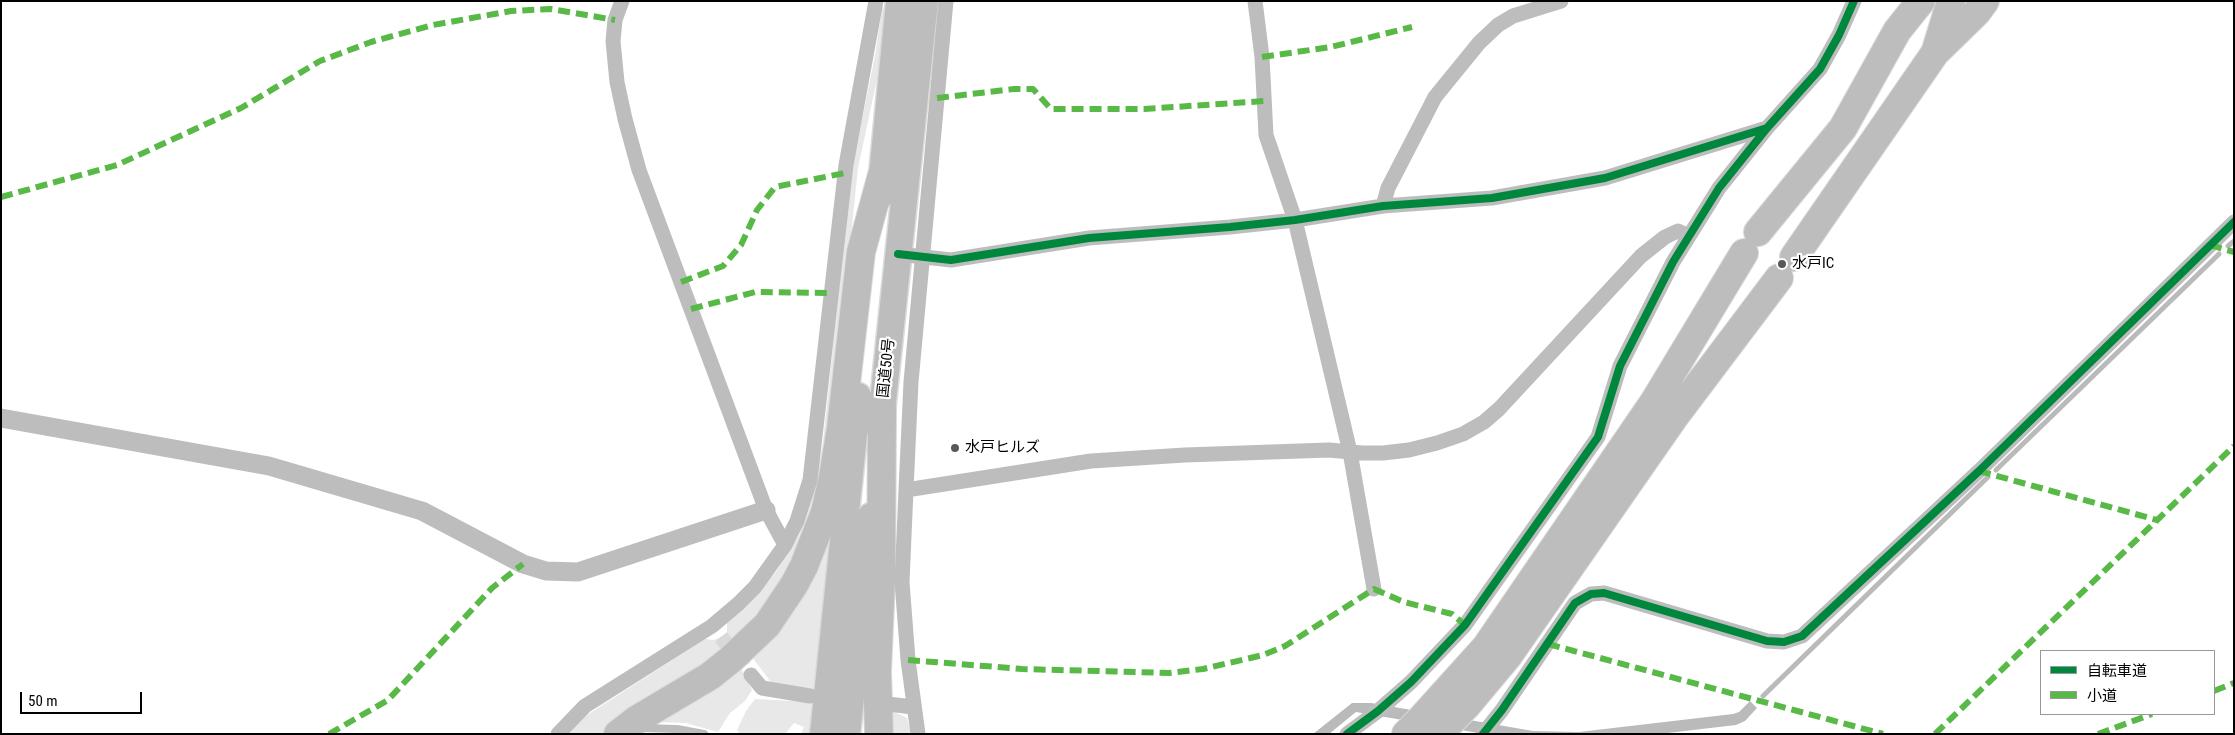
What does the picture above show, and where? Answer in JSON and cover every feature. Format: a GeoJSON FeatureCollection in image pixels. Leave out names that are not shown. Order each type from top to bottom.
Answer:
{"type":"FeatureCollection","features":[{"type":"Feature","properties":{"kind":"highway","name":"国道50号"},"geometry":{"type":"LineString","coordinates":[[823,734],[899,1]]}},
{"type":"Feature","properties":{"kind":"highway","name":"国道50号"},"geometry":{"type":"LineString","coordinates":[[847,734],[882,409],[911,255],[925,1]]}},
{"type":"Feature","properties":{"kind":"highway"},"geometry":{"type":"LineString","coordinates":[[1897,31],[1906,1]]}},
{"type":"Feature","properties":{"kind":"highway"},"geometry":{"type":"LineString","coordinates":[[1406,734],[1422,719],[1486,647],[1654,402],[1751,243],[1842,128],[1897,31],[1921,1]]}},
{"type":"Feature","properties":{"kind":"highway"},"geometry":{"type":"LineString","coordinates":[[1935,53],[1951,1]]}},
{"type":"Feature","properties":{"kind":"highway"},"geometry":{"type":"LineString","coordinates":[[1439,734],[1508,656],[1675,416],[1787,268],[1935,53],[1977,12],[1985,1]]}},
{"type":"Feature","properties":{"kind":"highway"},"geometry":{"type":"LineString","coordinates":[[622,731],[710,676],[730,660],[767,625],[794,585],[804,566],[825,512],[833,477],[842,428],[860,252],[882,175]]}},
{"type":"Feature","properties":{"kind":"highway"},"geometry":{"type":"LineString","coordinates":[[879,734],[877,672],[881,579],[882,409]]}},
{"type":"Feature","properties":{"kind":"street"},"geometry":{"type":"LineString","coordinates":[[622,1],[615,20],[613,41],[625,119],[639,170],[766,510],[785,545]]}},
{"type":"Feature","properties":{"kind":"street"},"geometry":{"type":"LineString","coordinates":[[558,734],[585,706],[716,632],[755,587],[785,545],[797,521],[810,480],[846,165],[876,1]]}},
{"type":"Feature","properties":{"kind":"street"},"geometry":{"type":"LineString","coordinates":[[918,734],[913,707],[902,582],[911,382],[911,255],[946,1]]}},
{"type":"Feature","properties":{"kind":"street"},"geometry":{"type":"LineString","coordinates":[[1255,1],[1262,57],[1266,135],[1295,220],[1350,452],[1374,589]]}},
{"type":"Feature","properties":{"kind":"street"},"geometry":{"type":"LineString","coordinates":[[1383,206],[1388,188],[1435,97],[1479,43],[1498,25],[1513,16],[1561,1]]}},
{"type":"Feature","properties":{"kind":"street"},"geometry":{"type":"LineString","coordinates":[[1347,734],[1378,711],[1411,682],[1465,624],[1598,436],[1620,366],[1673,262],[1719,188],[1767,128],[1820,69],[1839,35],[1854,1]]}},
{"type":"Feature","properties":{"kind":"street"},"geometry":{"type":"LineString","coordinates":[[911,255],[951,260],[1089,238],[1295,220],[1383,206],[1492,198],[1604,178],[1767,128]]}},
{"type":"Feature","properties":{"kind":"street"},"geometry":{"type":"LineString","coordinates":[[1483,734],[1502,710],[1575,603],[1591,594],[1604,593],[1767,641],[1784,642],[1802,636],[1979,470],[2234,222]]}},
{"type":"Feature","properties":{"kind":"street"},"geometry":{"type":"LineString","coordinates":[[906,490],[1091,461],[1204,454],[1329,450],[1362,454],[1409,450],[1463,434],[1484,422],[1499,409],[1641,256],[1665,237],[1678,231],[1689,236]]}},
{"type":"Feature","properties":{"kind":"street"},"geometry":{"type":"LineString","coordinates":[[1,418],[269,466],[422,511],[523,564],[546,571],[578,572],[766,510]]}},
{"type":"Feature","properties":{"kind":"street"},"geometry":{"type":"LineString","coordinates":[[751,675],[762,688],[810,696]]}},
{"type":"Feature","properties":{"kind":"street"},"geometry":{"type":"LineString","coordinates":[[888,704],[913,707]]}},
{"type":"Feature","properties":{"kind":"lane"},"geometry":{"type":"LineString","coordinates":[[622,731],[677,729],[704,734]]}},
{"type":"Feature","properties":{"kind":"shaded area"},"geometry":{"type":"Polygon","coordinates":[[[882,7],[886,8],[882,56],[858,168],[835,391],[819,491],[805,540],[757,622],[703,669],[601,734],[568,734],[584,717],[705,639],[714,640],[727,634],[727,622],[742,610],[775,573],[798,537],[807,515],[814,489],[823,442],[851,173],[875,56],[882,7]]]}},
{"type":"Feature","properties":{"kind":"shaded area"},"geometry":{"type":"Polygon","coordinates":[[[833,517],[813,689],[773,685],[752,657],[833,517]]]}},
{"type":"Feature","properties":{"kind":"shaded area"},"geometry":{"type":"Polygon","coordinates":[[[740,666],[752,690],[745,701],[730,713],[718,732],[686,723],[653,722],[740,666]]]}},
{"type":"Feature","properties":{"kind":"shaded area"},"geometry":{"type":"Polygon","coordinates":[[[755,699],[812,702],[809,734],[801,734],[804,727],[794,723],[785,734],[740,734],[737,730],[746,711],[755,699]]]}},
{"type":"Feature","properties":{"kind":"shaded area"},"geometry":{"type":"Polygon","coordinates":[[[1750,701],[1757,708],[1745,721],[1736,725],[1659,734],[1484,734],[1356,712],[1329,734],[1313,734],[1352,703],[1371,703],[1533,731],[1579,732],[1733,714],[1739,712],[1750,701]]]}},
{"type":"Feature","properties":{"kind":"shaded area"},"geometry":{"type":"Polygon","coordinates":[[[889,709],[907,718],[911,734],[889,734],[889,709]]]}},
{"type":"Feature","properties":{"kind":"waterway"},"geometry":{"type":"LineString","coordinates":[[2228,246],[2234,241]]}},
{"type":"Feature","properties":{"kind":"waterway"},"geometry":{"type":"LineString","coordinates":[[1996,470],[2219,254]]}},
{"type":"Feature","properties":{"kind":"waterway"},"geometry":{"type":"LineString","coordinates":[[1763,696],[1988,477]]}},
{"type":"Feature","properties":{"kind":"tunnel"},"geometry":{"type":"LineString","coordinates":[[721,637],[751,675]]}},
{"type":"Feature","properties":{"kind":"marked path"},"geometry":{"type":"LineString","coordinates":[[1,197],[117,165],[241,108],[320,61],[371,42],[433,25],[511,11],[551,9],[615,20]]}},
{"type":"Feature","properties":{"kind":"marked path"},"geometry":{"type":"LineString","coordinates":[[1262,57],[1331,47],[1412,27]]}},
{"type":"Feature","properties":{"kind":"marked path"},"geometry":{"type":"LineString","coordinates":[[937,98],[1014,89],[1033,89],[1051,109],[1144,109],[1265,101]]}},
{"type":"Feature","properties":{"kind":"marked path"},"geometry":{"type":"LineString","coordinates":[[681,282],[723,266],[741,245],[757,210],[775,187],[845,173]]}},
{"type":"Feature","properties":{"kind":"marked path"},"geometry":{"type":"LineString","coordinates":[[2210,245],[2234,252]]}},
{"type":"Feature","properties":{"kind":"marked path"},"geometry":{"type":"LineString","coordinates":[[691,309],[755,292],[832,293]]}},
{"type":"Feature","properties":{"kind":"marked path"},"geometry":{"type":"LineString","coordinates":[[1935,734],[2234,446]]}},
{"type":"Feature","properties":{"kind":"marked path"},"geometry":{"type":"LineString","coordinates":[[1979,471],[2157,520]]}},
{"type":"Feature","properties":{"kind":"marked path"},"geometry":{"type":"LineString","coordinates":[[329,734],[388,700],[492,588],[523,564]]}},
{"type":"Feature","properties":{"kind":"marked path"},"geometry":{"type":"LineString","coordinates":[[908,660],[1022,669],[1169,673],[1203,669],[1263,655],[1285,646],[1374,589],[1404,602],[1452,614],[1465,625]]}},
{"type":"Feature","properties":{"kind":"marked path"},"geometry":{"type":"LineString","coordinates":[[1548,644],[1883,734]]}},
{"type":"Feature","properties":{"kind":"marked path"},"geometry":{"type":"LineString","coordinates":[[2215,691],[2234,683]]}},
{"type":"Feature","properties":{"kind":"marked path"},"geometry":{"type":"LineString","coordinates":[[2098,734],[2149,715]]}},
{"type":"Feature","properties":{"kind":"cycle path"},"geometry":{"type":"LineString","coordinates":[[1347,734],[1378,711],[1411,682],[1465,625],[1598,437],[1620,366],[1673,262],[1719,188],[1767,128],[1820,69],[1839,35],[1854,1]]}},
{"type":"Feature","properties":{"kind":"cycle path"},"geometry":{"type":"LineString","coordinates":[[898,254],[951,260],[1089,238],[1230,227],[1295,220],[1383,206],[1492,198],[1605,178],[1767,128]]}},
{"type":"Feature","properties":{"kind":"cycle path"},"geometry":{"type":"LineString","coordinates":[[1483,734],[1502,710],[1575,603],[1591,594],[1604,593],[1767,641],[1784,642],[1802,636],[1979,471],[2234,222]]}},
{"type":"Feature","properties":{"kind":"place","name":"水戸IC"},"geometry":{"type":"Point","coordinates":[1782,264]}},
{"type":"Feature","properties":{"kind":"place","name":"水戸ヒルズ"},"geometry":{"type":"Point","coordinates":[955,448]}}]}
